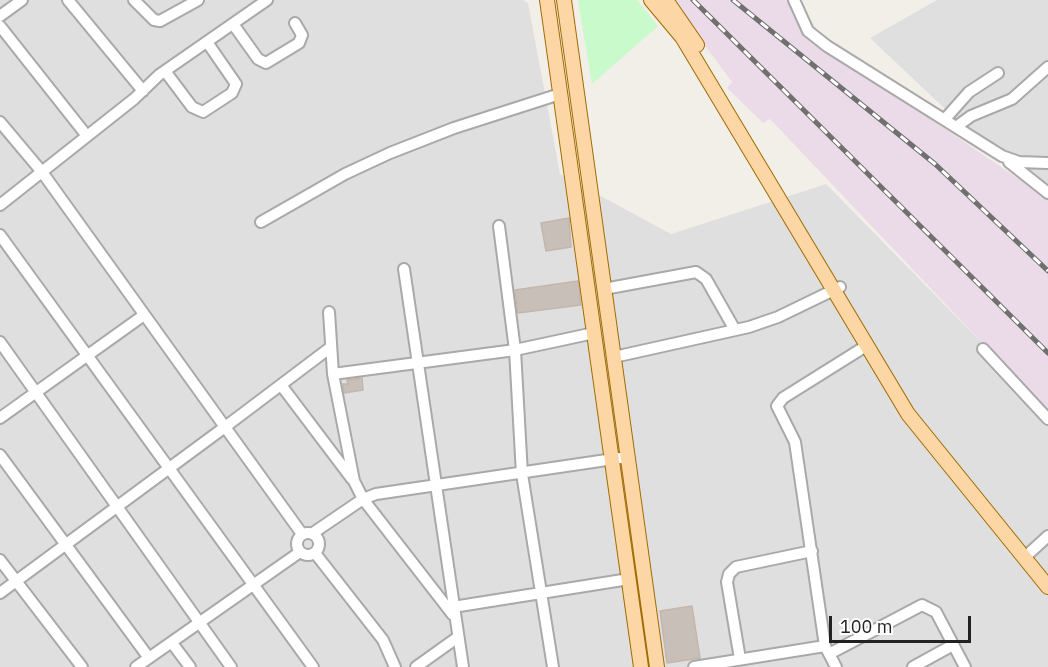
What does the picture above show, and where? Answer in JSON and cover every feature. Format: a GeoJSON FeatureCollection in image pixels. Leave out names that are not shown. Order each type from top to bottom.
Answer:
{"type":"FeatureCollection","features":[{"type":"Feature","properties":{"kind":"main road"},"geometry":{"type":"LineString","coordinates":[[547,0],[642,667]]}},
{"type":"Feature","properties":{"kind":"main road"},"geometry":{"type":"LineString","coordinates":[[564,0],[657,667]]}},
{"type":"Feature","properties":{"kind":"main road"},"geometry":{"type":"LineString","coordinates":[[651,0],[682,37],[837,289],[915,410],[1028,555],[1048,587]]}},
{"type":"Feature","properties":{"kind":"main road"},"geometry":{"type":"LineString","coordinates":[[666,0],[689,31],[837,289],[866,346],[928,442],[1028,555],[1048,572]]}},
{"type":"Feature","properties":{"kind":"street"},"geometry":{"type":"LineString","coordinates":[[0,16],[22,0]]}},
{"type":"Feature","properties":{"kind":"street"},"geometry":{"type":"LineString","coordinates":[[68,0],[143,91]]}},
{"type":"Feature","properties":{"kind":"street"},"geometry":{"type":"LineString","coordinates":[[134,0],[154,20],[160,21],[198,0]]}},
{"type":"Feature","properties":{"kind":"street"},"geometry":{"type":"LineString","coordinates":[[0,205],[165,71],[267,0]]}},
{"type":"Feature","properties":{"kind":"street"},"geometry":{"type":"LineString","coordinates":[[794,0],[803,23],[816,39],[1002,156],[1048,194]]}},
{"type":"Feature","properties":{"kind":"street"},"geometry":{"type":"LineString","coordinates":[[233,24],[258,58],[266,63],[299,43],[302,35],[295,23]]}},
{"type":"Feature","properties":{"kind":"street"},"geometry":{"type":"LineString","coordinates":[[0,26],[87,136]]}},
{"type":"Feature","properties":{"kind":"street"},"geometry":{"type":"LineString","coordinates":[[165,71],[192,107],[203,112],[232,93],[236,84],[207,42]]}},
{"type":"Feature","properties":{"kind":"street"},"geometry":{"type":"LineString","coordinates":[[956,127],[971,116],[1012,99],[1048,67]]}},
{"type":"Feature","properties":{"kind":"street"},"geometry":{"type":"LineString","coordinates":[[945,119],[969,93],[998,73]]}},
{"type":"Feature","properties":{"kind":"street"},"geometry":{"type":"LineString","coordinates":[[261,222],[345,174],[390,153],[454,128],[560,94]]}},
{"type":"Feature","properties":{"kind":"street"},"geometry":{"type":"LineString","coordinates":[[0,122],[42,172],[225,427],[308,534],[320,543],[315,553],[308,555],[300,552],[297,545],[308,534],[363,499],[376,494],[627,457]]}},
{"type":"Feature","properties":{"kind":"street"},"geometry":{"type":"LineString","coordinates":[[1002,156],[1019,162],[1048,163]]}},
{"type":"Feature","properties":{"kind":"street"},"geometry":{"type":"LineString","coordinates":[[499,226],[515,350],[522,474],[553,667]]}},
{"type":"Feature","properties":{"kind":"street"},"geometry":{"type":"LineString","coordinates":[[0,235],[313,667]]}},
{"type":"Feature","properties":{"kind":"street"},"geometry":{"type":"LineString","coordinates":[[404,269],[463,667]]}},
{"type":"Feature","properties":{"kind":"street"},"geometry":{"type":"LineString","coordinates":[[604,289],[696,273],[705,279],[735,330]]}},
{"type":"Feature","properties":{"kind":"street"},"geometry":{"type":"LineString","coordinates":[[614,357],[735,330],[778,317],[837,289]]}},
{"type":"Feature","properties":{"kind":"street"},"geometry":{"type":"LineString","coordinates":[[329,312],[333,374],[354,481]]}},
{"type":"Feature","properties":{"kind":"street"},"geometry":{"type":"LineString","coordinates":[[0,418],[144,315]]}},
{"type":"Feature","properties":{"kind":"street"},"geometry":{"type":"LineString","coordinates":[[333,374],[515,350],[594,333]]}},
{"type":"Feature","properties":{"kind":"street"},"geometry":{"type":"LineString","coordinates":[[0,342],[231,667]]}},
{"type":"Feature","properties":{"kind":"street"},"geometry":{"type":"LineString","coordinates":[[836,667],[827,650],[795,442],[777,406],[783,398],[866,346]]}},
{"type":"Feature","properties":{"kind":"street"},"geometry":{"type":"LineString","coordinates":[[0,593],[331,347]]}},
{"type":"Feature","properties":{"kind":"street"},"geometry":{"type":"LineString","coordinates":[[983,350],[1048,419]]}},
{"type":"Feature","properties":{"kind":"street"},"geometry":{"type":"LineString","coordinates":[[281,385],[354,481],[363,499],[454,612]]}},
{"type":"Feature","properties":{"kind":"street"},"geometry":{"type":"LineString","coordinates":[[0,455],[149,658]]}},
{"type":"Feature","properties":{"kind":"street"},"geometry":{"type":"LineString","coordinates":[[1028,555],[1048,536]]}},
{"type":"Feature","properties":{"kind":"street"},"geometry":{"type":"LineString","coordinates":[[740,659],[727,582],[729,574],[736,567],[812,551]]}},
{"type":"Feature","properties":{"kind":"street"},"geometry":{"type":"LineString","coordinates":[[136,667],[300,552]]}},
{"type":"Feature","properties":{"kind":"street"},"geometry":{"type":"LineString","coordinates":[[315,553],[378,633],[395,667]]}},
{"type":"Feature","properties":{"kind":"street"},"geometry":{"type":"LineString","coordinates":[[0,560],[82,667]]}},
{"type":"Feature","properties":{"kind":"street"},"geometry":{"type":"LineString","coordinates":[[454,612],[541,593],[629,579]]}},
{"type":"Feature","properties":{"kind":"street"},"geometry":{"type":"LineString","coordinates":[[694,667],[740,659],[827,650],[922,605],[936,612],[965,667]]}},
{"type":"Feature","properties":{"kind":"street"},"geometry":{"type":"LineString","coordinates":[[416,667],[458,637]]}},
{"type":"Feature","properties":{"kind":"street"},"geometry":{"type":"LineString","coordinates":[[172,643],[190,667]]}},
{"type":"Feature","properties":{"kind":"street"},"geometry":{"type":"LineString","coordinates":[[914,667],[953,645]]}},
{"type":"Feature","properties":{"kind":"shaded area"},"geometry":{"type":"Polygon","coordinates":[[[0,0],[523,0],[528,3],[560,174],[671,234],[826,184],[1048,410],[1048,667],[0,667],[0,0]]]}},
{"type":"Feature","properties":{"kind":"shaded area"},"geometry":{"type":"Polygon","coordinates":[[[671,0],[788,0],[803,32],[1048,199],[1048,412],[770,119],[763,123],[727,88],[732,82],[671,0]]]}},
{"type":"Feature","properties":{"kind":"shaded area"},"geometry":{"type":"Polygon","coordinates":[[[937,0],[1048,0],[1048,206],[870,38],[937,0]]]}},
{"type":"Feature","properties":{"kind":"green space"},"geometry":{"type":"Polygon","coordinates":[[[578,0],[637,0],[658,26],[592,84],[578,0]]]}},
{"type":"Feature","properties":{"kind":"building"},"geometry":{"type":"Polygon","coordinates":[[[569,218],[571,247],[546,251],[541,223],[569,218]]]}},
{"type":"Feature","properties":{"kind":"building"},"geometry":{"type":"Polygon","coordinates":[[[578,281],[581,305],[518,313],[515,290],[578,281]]]}},
{"type":"Feature","properties":{"kind":"building"},"geometry":{"type":"Polygon","coordinates":[[[362,378],[363,390],[344,393],[343,384],[348,384],[347,380],[362,378]]]}},
{"type":"Feature","properties":{"kind":"building"},"geometry":{"type":"Polygon","coordinates":[[[692,606],[700,658],[667,663],[660,611],[692,606]]]}},
{"type":"Feature","properties":{"kind":"railway"},"geometry":{"type":"LineString","coordinates":[[693,0],[1048,353]]}},
{"type":"Feature","properties":{"kind":"railway"},"geometry":{"type":"LineString","coordinates":[[733,0],[935,164],[1048,271]]}}]}
